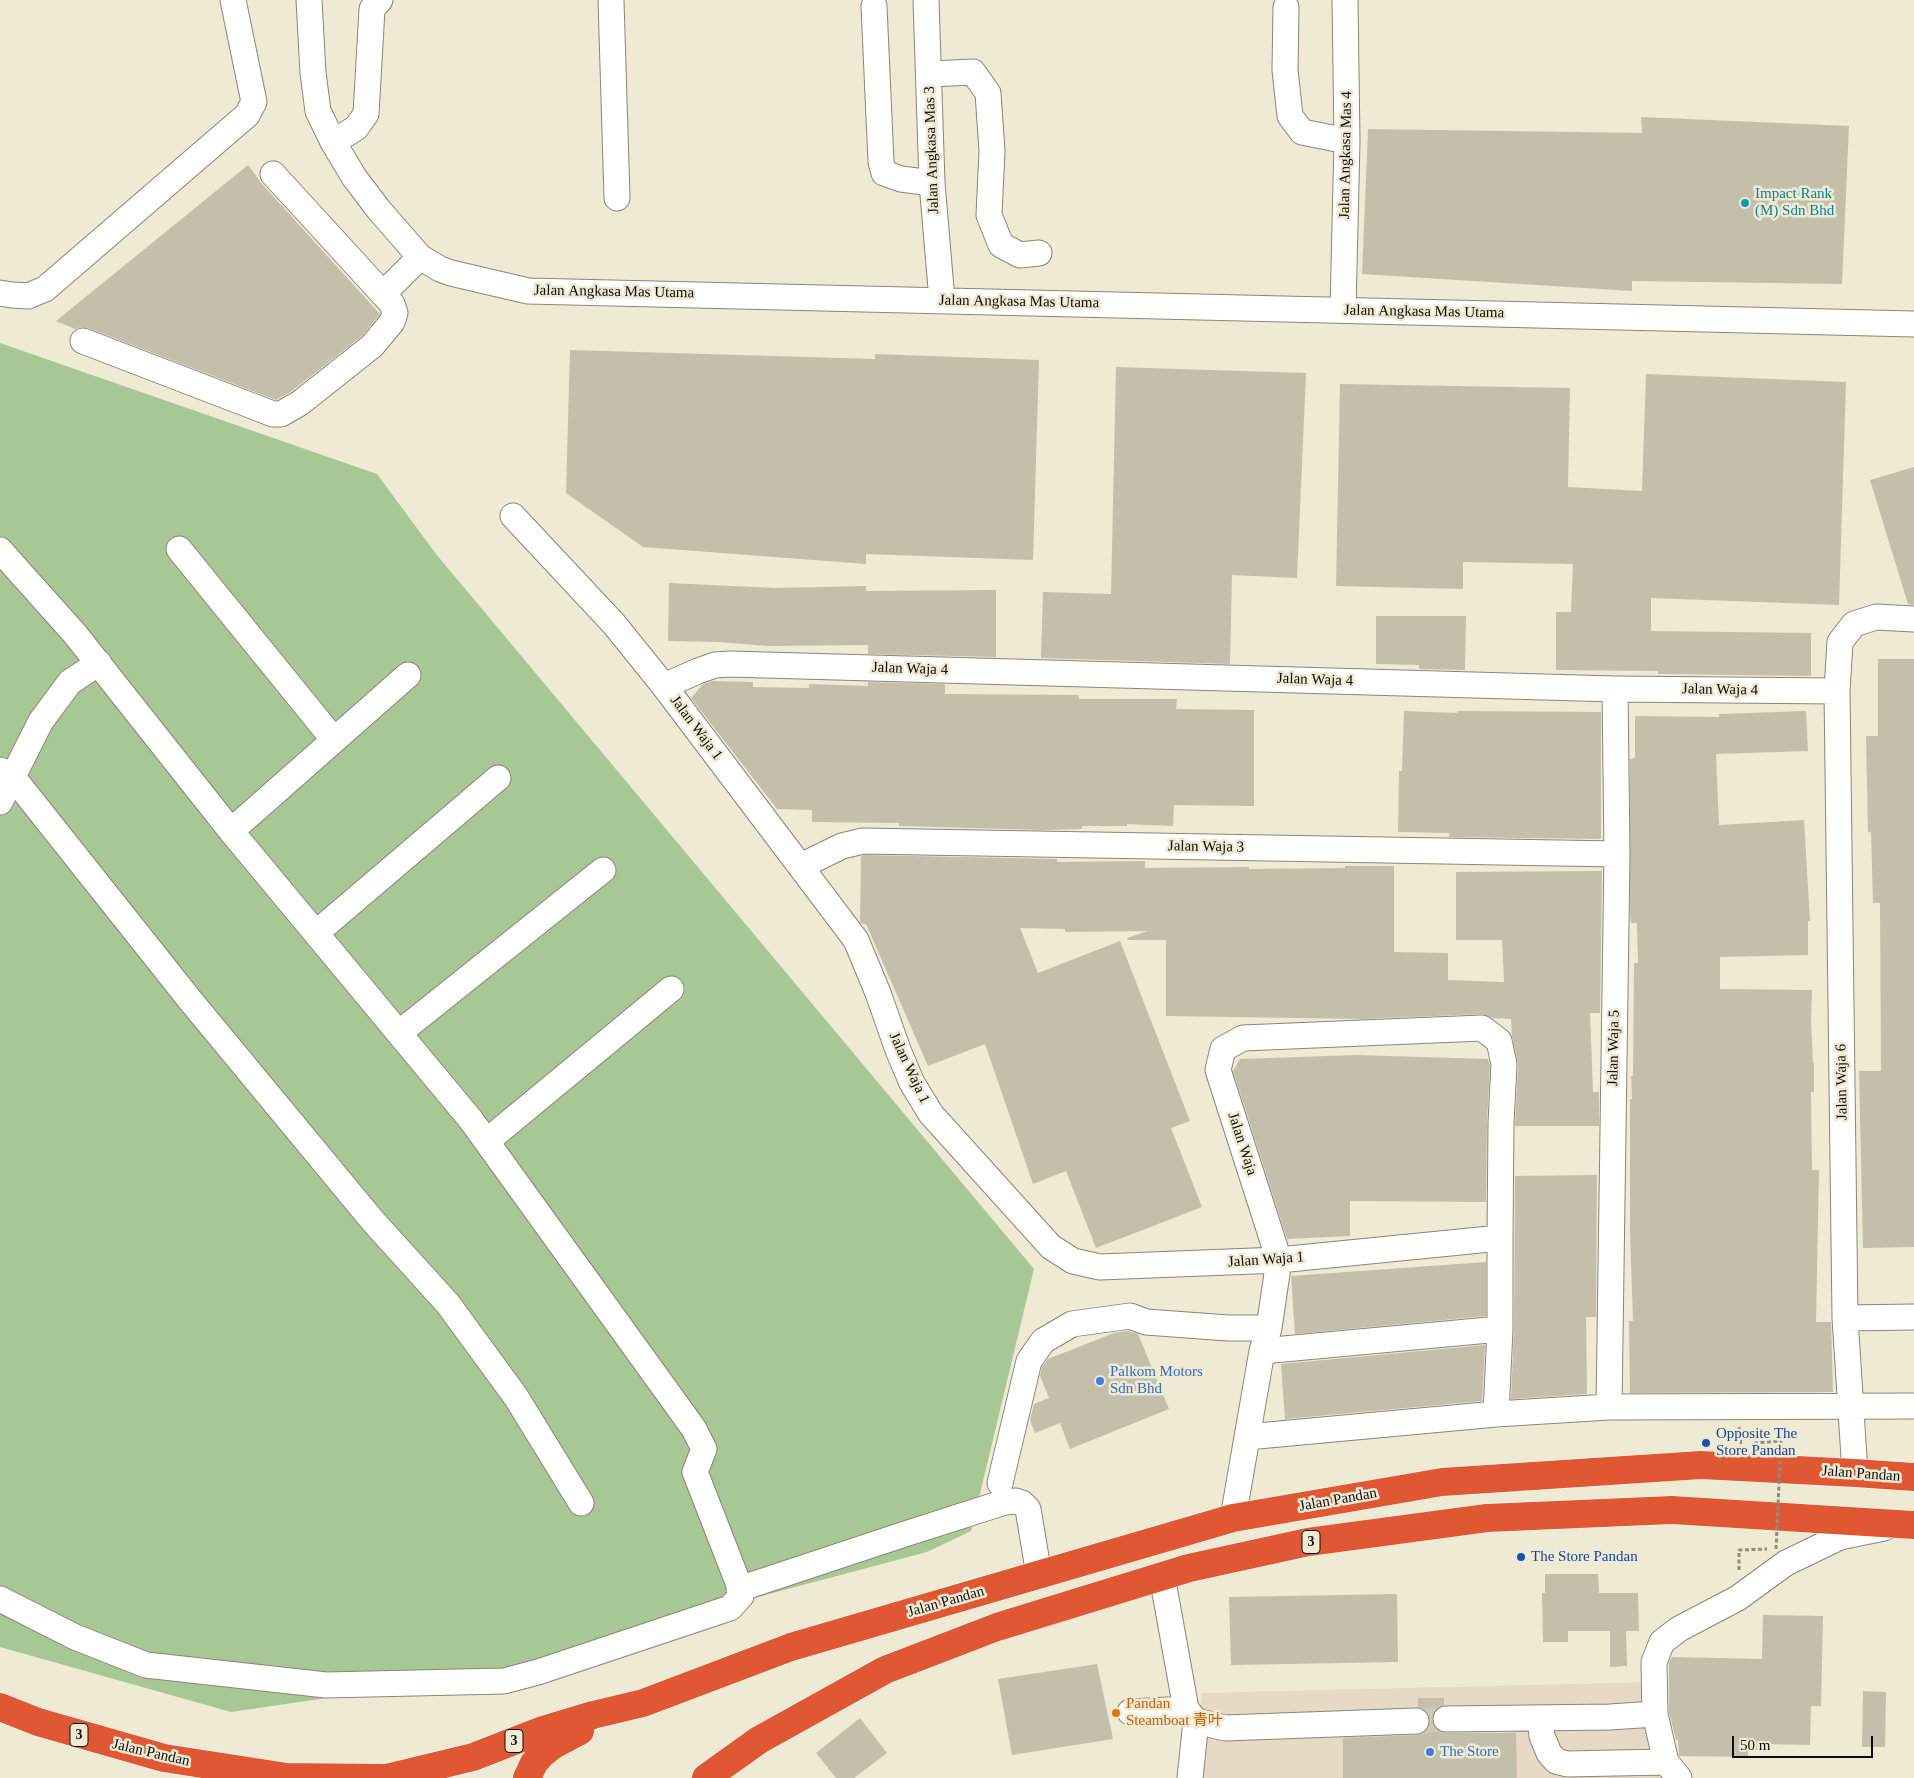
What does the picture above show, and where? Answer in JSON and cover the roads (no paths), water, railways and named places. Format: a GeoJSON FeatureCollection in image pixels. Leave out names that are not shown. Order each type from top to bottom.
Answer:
{"type":"FeatureCollection","features":[{"type":"Feature","properties":{"kind":"highway","name":"Jalan Pandan"},"geometry":{"type":"LineString","coordinates":[[0,1706],[46,1725],[164,1758],[287,1777],[387,1778],[472,1757],[540,1731],[593,1715],[643,1703],[791,1647],[1233,1518],[1442,1482],[1702,1466],[1741,1456],[1855,1472],[1914,1477]]}},
{"type":"Feature","properties":{"kind":"highway","name":"3"},"geometry":{"type":"LineString","coordinates":[[722,1773],[759,1740],[885,1670],[997,1627],[1162,1576],[1189,1568],[1308,1542],[1487,1518],[1672,1510],[1906,1525]]}},
{"type":"Feature","properties":{"kind":"highway"},"geometry":{"type":"LineString","coordinates":[[527,1778],[534,1763],[552,1746],[643,1703]]}},
{"type":"Feature","properties":{"kind":"street"},"geometry":{"type":"LineString","coordinates":[[0,293],[12,296],[28,296],[45,288],[247,115],[254,102],[233,0]]}},
{"type":"Feature","properties":{"kind":"street","name":"Jalan Angkasa Mas Utama"},"geometry":{"type":"LineString","coordinates":[[309,0],[313,73],[318,112],[354,177],[369,197],[420,257],[451,273],[528,291],[1914,324]]}},
{"type":"Feature","properties":{"kind":"street"},"geometry":{"type":"LineString","coordinates":[[334,142],[356,128],[366,114],[372,9],[380,0]]}},
{"type":"Feature","properties":{"kind":"street"},"geometry":{"type":"LineString","coordinates":[[612,0],[617,198]]}},
{"type":"Feature","properties":{"kind":"street","name":"Jalan Angkasa Mas 3"},"geometry":{"type":"LineString","coordinates":[[926,0],[930,74],[932,183],[942,300]]}},
{"type":"Feature","properties":{"kind":"street","name":"Jalan Angkasa Mas 4"},"geometry":{"type":"LineString","coordinates":[[1343,310],[1347,141],[1346,0]]}},
{"type":"Feature","properties":{"kind":"street"},"geometry":{"type":"LineString","coordinates":[[874,6],[881,162],[884,173],[901,179],[932,183]]}},
{"type":"Feature","properties":{"kind":"street"},"geometry":{"type":"LineString","coordinates":[[1286,7],[1285,70],[1290,116],[1302,132],[1347,141]]}},
{"type":"Feature","properties":{"kind":"street"},"geometry":{"type":"LineString","coordinates":[[930,74],[973,72],[988,93],[992,151],[989,215],[1001,245],[1020,255],[1039,253]]}},
{"type":"Feature","properties":{"kind":"street"},"geometry":{"type":"LineString","coordinates":[[83,341],[273,414],[281,414],[300,403],[372,346],[392,322],[394,313],[392,304],[273,174]]}},
{"type":"Feature","properties":{"kind":"street"},"geometry":{"type":"LineString","coordinates":[[383,294],[420,257]]}},
{"type":"Feature","properties":{"kind":"street","name":"Jalan Waja 1"},"geometry":{"type":"LineString","coordinates":[[513,516],[614,624],[802,866],[856,940],[912,1083],[931,1114],[1051,1247],[1073,1261],[1100,1267],[1279,1260],[1500,1238]]}},
{"type":"Feature","properties":{"kind":"street"},"geometry":{"type":"LineString","coordinates":[[179,549],[334,740]]}},
{"type":"Feature","properties":{"kind":"street"},"geometry":{"type":"LineString","coordinates":[[0,550],[99,663],[232,831],[487,1141],[694,1429],[704,1449],[695,1472],[741,1596],[730,1608],[538,1672],[504,1681],[326,1685],[146,1665],[75,1637],[0,1599]]}},
{"type":"Feature","properties":{"kind":"street"},"geometry":{"type":"LineString","coordinates":[[1837,692],[1840,642],[1854,624],[1876,617],[1914,619]]}},
{"type":"Feature","properties":{"kind":"street"},"geometry":{"type":"LineString","coordinates":[[0,802],[6,773],[41,721],[70,682],[99,663]]}},
{"type":"Feature","properties":{"kind":"street","name":"Jalan Waja 4"},"geometry":{"type":"LineString","coordinates":[[664,686],[698,671],[730,664],[1615,689],[1837,692]]}},
{"type":"Feature","properties":{"kind":"street"},"geometry":{"type":"LineString","coordinates":[[232,831],[408,675]]}},
{"type":"Feature","properties":{"kind":"street","name":"Jalan Waja 5"},"geometry":{"type":"LineString","coordinates":[[1608,1407],[1616,854],[1615,689]]}},
{"type":"Feature","properties":{"kind":"street","name":"Jalan Waja 6"},"geometry":{"type":"LineString","coordinates":[[1837,692],[1845,1318],[1855,1472]]}},
{"type":"Feature","properties":{"kind":"street"},"geometry":{"type":"LineString","coordinates":[[6,773],[372,1220],[448,1304],[516,1396],[581,1503]]}},
{"type":"Feature","properties":{"kind":"street"},"geometry":{"type":"LineString","coordinates":[[316,933],[498,778]]}},
{"type":"Feature","properties":{"kind":"street","name":"Jalan Waja 3"},"geometry":{"type":"LineString","coordinates":[[802,866],[842,846],[863,841],[1616,854]]}},
{"type":"Feature","properties":{"kind":"street"},"geometry":{"type":"LineString","coordinates":[[399,1033],[603,870]]}},
{"type":"Feature","properties":{"kind":"street"},"geometry":{"type":"LineString","coordinates":[[487,1141],[671,989]]}},
{"type":"Feature","properties":{"kind":"street","name":"Jalan Waja"},"geometry":{"type":"LineString","coordinates":[[1233,1518],[1279,1260],[1218,1070],[1223,1049],[1243,1038],[1482,1028],[1499,1041],[1504,1064],[1500,1238]]}},
{"type":"Feature","properties":{"kind":"street"},"geometry":{"type":"LineString","coordinates":[[1496,1414],[1500,1329],[1500,1238]]}},
{"type":"Feature","properties":{"kind":"street"},"geometry":{"type":"LineString","coordinates":[[1000,1483],[1029,1361],[1044,1341],[1072,1324],[1130,1316],[1146,1322],[1228,1328],[1266,1340],[1500,1329]]}},
{"type":"Feature","properties":{"kind":"street"},"geometry":{"type":"LineString","coordinates":[[1845,1318],[1914,1318]]}},
{"type":"Feature","properties":{"kind":"street"},"geometry":{"type":"LineString","coordinates":[[1247,1437],[1496,1414],[1608,1407],[1737,1406],[1851,1408],[1914,1406]]}},
{"type":"Feature","properties":{"kind":"street"},"geometry":{"type":"LineString","coordinates":[[740,1589],[923,1528],[1005,1502],[1016,1501],[1022,1503],[1028,1509],[1039,1575]]}},
{"type":"Feature","properties":{"kind":"street"},"geometry":{"type":"LineString","coordinates":[[1540,1718],[1542,1736],[1549,1753],[1556,1760],[1567,1764],[1672,1770],[1656,1714],[1654,1662],[1662,1642],[1680,1629],[1738,1598],[1786,1564],[1840,1537],[1906,1525]]}},
{"type":"Feature","properties":{"kind":"street"},"geometry":{"type":"LineString","coordinates":[[1162,1576],[1191,1714],[1190,1778]]}},
{"type":"Feature","properties":{"kind":"street"},"geometry":{"type":"LineString","coordinates":[[1130,1712],[1191,1714],[1225,1728],[1416,1721]]}},
{"type":"Feature","properties":{"kind":"street"},"geometry":{"type":"LineString","coordinates":[[1446,1719],[1610,1717],[1656,1714]]}},
{"type":"Feature","properties":{"kind":"tunnel"},"geometry":{"type":"LineString","coordinates":[[1416,1721],[1446,1719]]}},
{"type":"Feature","properties":{"kind":"place","name":"Impact Rank (M) Sdn Bhd"},"geometry":{"type":"Point","coordinates":[1745,203]}},
{"type":"Feature","properties":{"kind":"place","name":"Palkom Motors Sdn Bhd"},"geometry":{"type":"Point","coordinates":[1100,1381]}},
{"type":"Feature","properties":{"kind":"place","name":"Opposite The Store Pandan"},"geometry":{"type":"Point","coordinates":[1706,1443]}},
{"type":"Feature","properties":{"kind":"place","name":"The Store Pandan"},"geometry":{"type":"Point","coordinates":[1521,1557]}},
{"type":"Feature","properties":{"kind":"place","name":"Pandan Steamboat 青叶"},"geometry":{"type":"Point","coordinates":[1116,1713]}},
{"type":"Feature","properties":{"kind":"place","name":"The Store"},"geometry":{"type":"Point","coordinates":[1430,1752]}}]}
